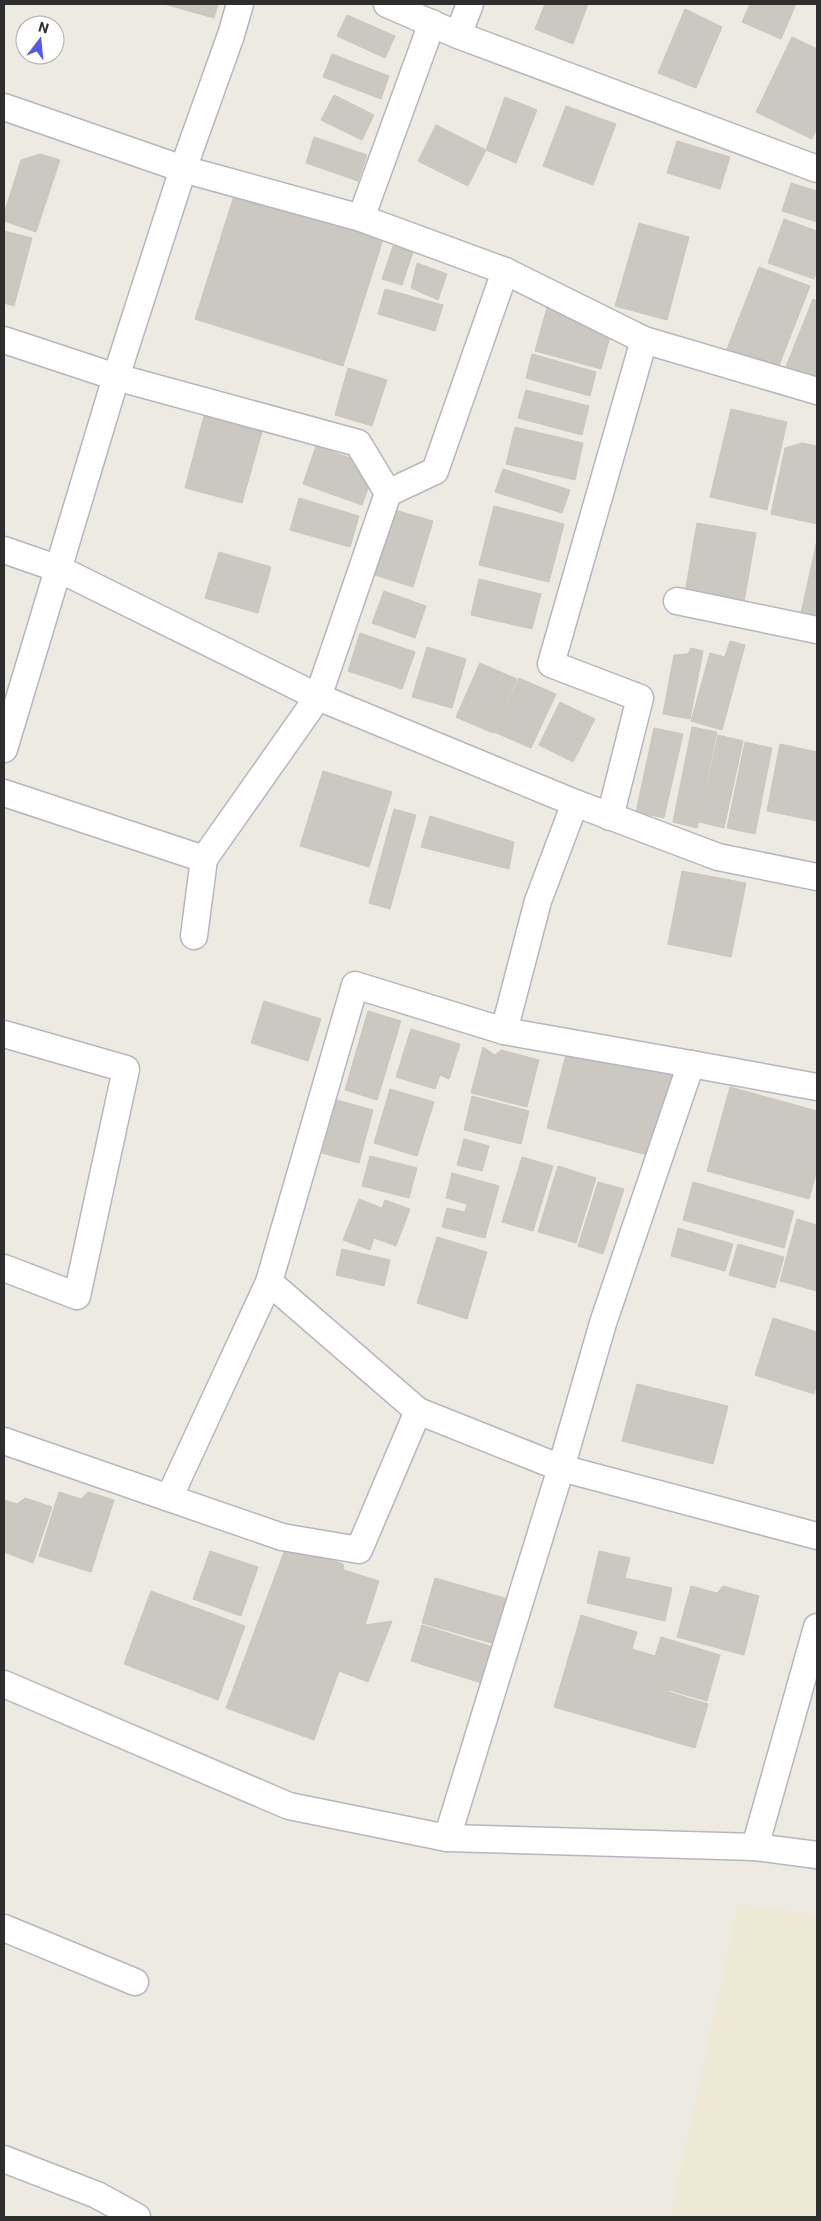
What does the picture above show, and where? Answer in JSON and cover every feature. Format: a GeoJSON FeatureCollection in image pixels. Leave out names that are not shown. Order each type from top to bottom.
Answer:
{"type":"FeatureCollection","features":[{"type":"Feature","properties":{"kind":"street"},"geometry":{"type":"LineString","coordinates":[[4,749],[116,377],[183,169],[231,36],[240,4]]}},
{"type":"Feature","properties":{"kind":"street"},"geometry":{"type":"LineString","coordinates":[[387,4],[458,35],[817,169]]}},
{"type":"Feature","properties":{"kind":"street"},"geometry":{"type":"LineString","coordinates":[[458,35],[470,4]]}},
{"type":"Feature","properties":{"kind":"street"},"geometry":{"type":"LineString","coordinates":[[361,218],[432,23]]}},
{"type":"Feature","properties":{"kind":"street"},"geometry":{"type":"LineString","coordinates":[[4,107],[183,169],[361,218],[505,271],[644,340],[817,391]]}},
{"type":"Feature","properties":{"kind":"street"},"geometry":{"type":"LineString","coordinates":[[194,936],[204,858],[318,697],[388,492],[435,470],[505,271]]}},
{"type":"Feature","properties":{"kind":"street"},"geometry":{"type":"LineString","coordinates":[[4,340],[116,377],[358,443],[388,492]]}},
{"type":"Feature","properties":{"kind":"street"},"geometry":{"type":"LineString","coordinates":[[610,817],[640,698],[551,664],[644,340]]}},
{"type":"Feature","properties":{"kind":"street"},"geometry":{"type":"LineString","coordinates":[[4,550],[59,569],[318,697],[575,803],[718,857],[817,877]]}},
{"type":"Feature","properties":{"kind":"street"},"geometry":{"type":"LineString","coordinates":[[677,601],[817,630]]}},
{"type":"Feature","properties":{"kind":"street"},"geometry":{"type":"LineString","coordinates":[[4,793],[204,858]]}},
{"type":"Feature","properties":{"kind":"street"},"geometry":{"type":"LineString","coordinates":[[504,1031],[538,901],[575,803]]}},
{"type":"Feature","properties":{"kind":"street"},"geometry":{"type":"LineString","coordinates":[[169,1498],[269,1282],[355,985],[504,1031],[817,1087]]}},
{"type":"Feature","properties":{"kind":"street"},"geometry":{"type":"LineString","coordinates":[[4,1034],[126,1069],[77,1296],[4,1268]]}},
{"type":"Feature","properties":{"kind":"street"},"geometry":{"type":"LineString","coordinates":[[447,1838],[561,1468],[603,1323],[691,1064]]}},
{"type":"Feature","properties":{"kind":"street"},"geometry":{"type":"LineString","coordinates":[[269,1282],[418,1411],[561,1468],[817,1536]]}},
{"type":"Feature","properties":{"kind":"street"},"geometry":{"type":"LineString","coordinates":[[4,1441],[282,1537],[359,1550],[418,1411]]}},
{"type":"Feature","properties":{"kind":"street"},"geometry":{"type":"LineString","coordinates":[[755,1847],[817,1627]]}},
{"type":"Feature","properties":{"kind":"street"},"geometry":{"type":"LineString","coordinates":[[4,1684],[289,1806],[447,1838],[755,1847],[817,1855]]}},
{"type":"Feature","properties":{"kind":"street"},"geometry":{"type":"LineString","coordinates":[[4,1928],[135,1982]]}},
{"type":"Feature","properties":{"kind":"street"},"geometry":{"type":"LineString","coordinates":[[4,2159],[97,2196],[137,2217]]}},
{"type":"Feature","properties":{"kind":"shaded area"},"geometry":{"type":"Polygon","coordinates":[[[738,1904],[817,1915],[817,2217],[681,2217],[671,2214],[738,1904]]]}},
{"type":"Feature","properties":{"kind":"building"},"geometry":{"type":"Polygon","coordinates":[[[164,4],[218,4],[214,18],[164,4]]]}},
{"type":"Feature","properties":{"kind":"building"},"geometry":{"type":"Polygon","coordinates":[[[545,4],[588,4],[573,44],[535,29],[545,4]]]}},
{"type":"Feature","properties":{"kind":"building"},"geometry":{"type":"Polygon","coordinates":[[[750,4],[796,4],[781,39],[742,22],[750,4]]]}},
{"type":"Feature","properties":{"kind":"building"},"geometry":{"type":"Polygon","coordinates":[[[685,9],[722,27],[696,88],[658,73],[685,9]]]}},
{"type":"Feature","properties":{"kind":"building"},"geometry":{"type":"Polygon","coordinates":[[[347,15],[395,36],[385,58],[337,36],[347,15]]]}},
{"type":"Feature","properties":{"kind":"building"},"geometry":{"type":"Polygon","coordinates":[[[792,37],[817,49],[817,128],[812,139],[756,112],[792,37]]]}},
{"type":"Feature","properties":{"kind":"building"},"geometry":{"type":"Polygon","coordinates":[[[332,54],[389,76],[381,99],[323,77],[332,54]]]}},
{"type":"Feature","properties":{"kind":"building"},"geometry":{"type":"Polygon","coordinates":[[[334,95],[374,115],[362,140],[321,120],[334,95]]]}},
{"type":"Feature","properties":{"kind":"building"},"geometry":{"type":"Polygon","coordinates":[[[505,97],[537,110],[516,163],[486,150],[505,97]]]}},
{"type":"Feature","properties":{"kind":"building"},"geometry":{"type":"Polygon","coordinates":[[[566,106],[616,124],[593,185],[543,166],[566,106]]]}},
{"type":"Feature","properties":{"kind":"building"},"geometry":{"type":"Polygon","coordinates":[[[436,125],[486,150],[468,186],[418,161],[436,125]]]}},
{"type":"Feature","properties":{"kind":"building"},"geometry":{"type":"Polygon","coordinates":[[[314,137],[367,155],[358,181],[306,163],[314,137]]]}},
{"type":"Feature","properties":{"kind":"building"},"geometry":{"type":"Polygon","coordinates":[[[677,141],[730,157],[720,189],[667,173],[677,141]]]}},
{"type":"Feature","properties":{"kind":"building"},"geometry":{"type":"Polygon","coordinates":[[[40,154],[60,160],[36,232],[4,221],[4,214],[21,160],[40,154]]]}},
{"type":"Feature","properties":{"kind":"building"},"geometry":{"type":"Polygon","coordinates":[[[239,180],[387,227],[343,366],[195,319],[239,180]]]}},
{"type":"Feature","properties":{"kind":"building"},"geometry":{"type":"Polygon","coordinates":[[[791,183],[817,191],[817,222],[782,211],[791,183]]]}},
{"type":"Feature","properties":{"kind":"building"},"geometry":{"type":"Polygon","coordinates":[[[784,219],[817,231],[817,271],[814,279],[768,263],[784,219]]]}},
{"type":"Feature","properties":{"kind":"building"},"geometry":{"type":"Polygon","coordinates":[[[639,223],[689,237],[667,320],[615,306],[639,223]]]}},
{"type":"Feature","properties":{"kind":"building"},"geometry":{"type":"Polygon","coordinates":[[[4,231],[32,238],[14,306],[4,303],[4,231]]]}},
{"type":"Feature","properties":{"kind":"building"},"geometry":{"type":"Polygon","coordinates":[[[393,246],[413,252],[402,285],[382,279],[393,246]]]}},
{"type":"Feature","properties":{"kind":"building"},"geometry":{"type":"Polygon","coordinates":[[[417,263],[447,274],[438,300],[411,288],[417,263]]]}},
{"type":"Feature","properties":{"kind":"building"},"geometry":{"type":"Polygon","coordinates":[[[759,267],[810,286],[778,368],[727,349],[759,267]]]}},
{"type":"Feature","properties":{"kind":"building"},"geometry":{"type":"Polygon","coordinates":[[[385,289],[443,305],[435,331],[378,314],[385,289]]]}},
{"type":"Feature","properties":{"kind":"building"},"geometry":{"type":"Polygon","coordinates":[[[813,299],[817,301],[817,382],[785,369],[813,299]]]}},
{"type":"Feature","properties":{"kind":"building"},"geometry":{"type":"Polygon","coordinates":[[[548,304],[614,323],[601,369],[535,351],[548,304]]]}},
{"type":"Feature","properties":{"kind":"building"},"geometry":{"type":"Polygon","coordinates":[[[532,354],[596,372],[590,396],[526,378],[532,354]]]}},
{"type":"Feature","properties":{"kind":"building"},"geometry":{"type":"Polygon","coordinates":[[[348,368],[387,380],[372,426],[335,415],[348,368]]]}},
{"type":"Feature","properties":{"kind":"building"},"geometry":{"type":"Polygon","coordinates":[[[526,390],[589,406],[582,435],[518,418],[526,390]]]}},
{"type":"Feature","properties":{"kind":"building"},"geometry":{"type":"Polygon","coordinates":[[[731,409],[787,422],[767,510],[710,497],[731,409]]]}},
{"type":"Feature","properties":{"kind":"building"},"geometry":{"type":"Polygon","coordinates":[[[204,416],[262,432],[242,503],[185,488],[204,416]]]}},
{"type":"Feature","properties":{"kind":"building"},"geometry":{"type":"Polygon","coordinates":[[[515,427],[583,443],[575,480],[506,464],[515,427]]]}},
{"type":"Feature","properties":{"kind":"building"},"geometry":{"type":"Polygon","coordinates":[[[802,443],[817,446],[817,524],[771,514],[785,448],[802,443]]]}},
{"type":"Feature","properties":{"kind":"building"},"geometry":{"type":"Polygon","coordinates":[[[316,446],[376,467],[362,505],[303,484],[316,446]]]}},
{"type":"Feature","properties":{"kind":"building"},"geometry":{"type":"Polygon","coordinates":[[[503,469],[570,490],[562,513],[495,492],[503,469]]]}},
{"type":"Feature","properties":{"kind":"building"},"geometry":{"type":"Polygon","coordinates":[[[299,498],[359,516],[350,547],[290,530],[299,498]]]}},
{"type":"Feature","properties":{"kind":"building"},"geometry":{"type":"Polygon","coordinates":[[[494,506],[564,524],[549,582],[479,565],[494,506]]]}},
{"type":"Feature","properties":{"kind":"building"},"geometry":{"type":"Polygon","coordinates":[[[388,508],[433,521],[413,587],[368,573],[388,508]]]}},
{"type":"Feature","properties":{"kind":"building"},"geometry":{"type":"Polygon","coordinates":[[[697,523],[756,533],[744,602],[685,593],[697,523]]]}},
{"type":"Feature","properties":{"kind":"building"},"geometry":{"type":"Polygon","coordinates":[[[817,540],[817,622],[800,618],[817,540]]]}},
{"type":"Feature","properties":{"kind":"building"},"geometry":{"type":"Polygon","coordinates":[[[219,552],[271,567],[258,613],[205,598],[219,552]]]}},
{"type":"Feature","properties":{"kind":"building"},"geometry":{"type":"Polygon","coordinates":[[[479,579],[541,594],[532,629],[471,615],[479,579]]]}},
{"type":"Feature","properties":{"kind":"building"},"geometry":{"type":"Polygon","coordinates":[[[384,591],[426,606],[415,638],[372,623],[384,591]]]}},
{"type":"Feature","properties":{"kind":"building"},"geometry":{"type":"Polygon","coordinates":[[[360,633],[415,652],[402,689],[348,671],[360,633]]]}},
{"type":"Feature","properties":{"kind":"building"},"geometry":{"type":"Polygon","coordinates":[[[730,641],[745,645],[722,730],[691,721],[710,653],[725,657],[730,641]]]}},
{"type":"Feature","properties":{"kind":"building"},"geometry":{"type":"Polygon","coordinates":[[[427,647],[466,659],[452,708],[412,697],[427,647]]]}},
{"type":"Feature","properties":{"kind":"building"},"geometry":{"type":"Polygon","coordinates":[[[691,648],[703,651],[690,719],[663,714],[674,655],[688,654],[691,648]]]}},
{"type":"Feature","properties":{"kind":"building"},"geometry":{"type":"Polygon","coordinates":[[[480,663],[517,679],[493,733],[456,717],[480,663]]]}},
{"type":"Feature","properties":{"kind":"building"},"geometry":{"type":"Polygon","coordinates":[[[478,667],[507,676],[489,728],[465,708],[478,667]]]}},
{"type":"Feature","properties":{"kind":"building"},"geometry":{"type":"Polygon","coordinates":[[[519,678],[556,694],[531,748],[494,732],[519,678]]]}},
{"type":"Feature","properties":{"kind":"building"},"geometry":{"type":"Polygon","coordinates":[[[560,702],[595,719],[573,762],[539,745],[560,702]]]}},
{"type":"Feature","properties":{"kind":"building"},"geometry":{"type":"Polygon","coordinates":[[[692,727],[717,732],[697,828],[673,822],[692,727]]]}},
{"type":"Feature","properties":{"kind":"building"},"geometry":{"type":"Polygon","coordinates":[[[654,728],[683,734],[664,818],[636,812],[654,728]]]}},
{"type":"Feature","properties":{"kind":"building"},"geometry":{"type":"Polygon","coordinates":[[[718,735],[743,741],[724,828],[699,822],[718,735]]]}},
{"type":"Feature","properties":{"kind":"building"},"geometry":{"type":"Polygon","coordinates":[[[745,742],[772,748],[755,834],[727,828],[745,742]]]}},
{"type":"Feature","properties":{"kind":"building"},"geometry":{"type":"Polygon","coordinates":[[[780,744],[817,752],[817,821],[767,811],[780,744]]]}},
{"type":"Feature","properties":{"kind":"building"},"geometry":{"type":"Polygon","coordinates":[[[323,771],[392,792],[369,867],[300,846],[323,771]]]}},
{"type":"Feature","properties":{"kind":"building"},"geometry":{"type":"Polygon","coordinates":[[[394,809],[416,815],[390,909],[369,903],[394,809]]]}},
{"type":"Feature","properties":{"kind":"building"},"geometry":{"type":"Polygon","coordinates":[[[430,816],[514,842],[509,869],[421,847],[430,816]]]}},
{"type":"Feature","properties":{"kind":"building"},"geometry":{"type":"Polygon","coordinates":[[[682,871],[746,883],[731,957],[668,944],[682,871]]]}},
{"type":"Feature","properties":{"kind":"building"},"geometry":{"type":"Polygon","coordinates":[[[264,1001],[321,1019],[308,1061],[251,1043],[264,1001]]]}},
{"type":"Feature","properties":{"kind":"building"},"geometry":{"type":"Polygon","coordinates":[[[368,1011],[401,1021],[377,1100],[345,1090],[368,1011]]]}},
{"type":"Feature","properties":{"kind":"building"},"geometry":{"type":"Polygon","coordinates":[[[411,1029],[460,1044],[449,1079],[440,1075],[435,1089],[396,1077],[411,1029]]]}},
{"type":"Feature","properties":{"kind":"building"},"geometry":{"type":"Polygon","coordinates":[[[483,1047],[495,1055],[501,1050],[539,1060],[527,1107],[471,1093],[483,1047]]]}},
{"type":"Feature","properties":{"kind":"building"},"geometry":{"type":"Polygon","coordinates":[[[568,1047],[673,1075],[651,1156],[547,1128],[568,1047]]]}},
{"type":"Feature","properties":{"kind":"building"},"geometry":{"type":"Polygon","coordinates":[[[730,1087],[817,1111],[817,1170],[809,1199],[707,1171],[730,1087]]]}},
{"type":"Feature","properties":{"kind":"building"},"geometry":{"type":"Polygon","coordinates":[[[390,1089],[434,1102],[417,1156],[374,1143],[390,1089]]]}},
{"type":"Feature","properties":{"kind":"building"},"geometry":{"type":"Polygon","coordinates":[[[472,1096],[529,1111],[521,1144],[464,1130],[472,1096]]]}},
{"type":"Feature","properties":{"kind":"building"},"geometry":{"type":"Polygon","coordinates":[[[337,1100],[373,1110],[359,1163],[322,1153],[337,1100]]]}},
{"type":"Feature","properties":{"kind":"building"},"geometry":{"type":"Polygon","coordinates":[[[464,1139],[489,1146],[482,1171],[457,1165],[464,1139]]]}},
{"type":"Feature","properties":{"kind":"building"},"geometry":{"type":"Polygon","coordinates":[[[370,1156],[417,1168],[409,1198],[362,1186],[370,1156]]]}},
{"type":"Feature","properties":{"kind":"building"},"geometry":{"type":"Polygon","coordinates":[[[522,1157],[553,1166],[533,1231],[502,1222],[522,1157]]]}},
{"type":"Feature","properties":{"kind":"building"},"geometry":{"type":"Polygon","coordinates":[[[558,1166],[596,1178],[576,1243],[538,1232],[558,1166]]]}},
{"type":"Feature","properties":{"kind":"building"},"geometry":{"type":"Polygon","coordinates":[[[452,1173],[499,1186],[485,1238],[442,1227],[447,1208],[465,1212],[467,1204],[446,1198],[452,1173]]]}},
{"type":"Feature","properties":{"kind":"building"},"geometry":{"type":"Polygon","coordinates":[[[598,1182],[624,1189],[603,1254],[578,1246],[598,1182]]]}},
{"type":"Feature","properties":{"kind":"building"},"geometry":{"type":"Polygon","coordinates":[[[693,1182],[794,1211],[784,1248],[683,1220],[693,1182]]]}},
{"type":"Feature","properties":{"kind":"building"},"geometry":{"type":"Polygon","coordinates":[[[359,1199],[382,1208],[385,1200],[410,1209],[396,1246],[374,1238],[370,1250],[343,1240],[359,1199]]]}},
{"type":"Feature","properties":{"kind":"building"},"geometry":{"type":"Polygon","coordinates":[[[797,1219],[817,1225],[817,1291],[780,1281],[797,1219]]]}},
{"type":"Feature","properties":{"kind":"building"},"geometry":{"type":"Polygon","coordinates":[[[678,1228],[733,1244],[725,1271],[671,1256],[678,1228]]]}},
{"type":"Feature","properties":{"kind":"building"},"geometry":{"type":"Polygon","coordinates":[[[437,1237],[487,1252],[467,1319],[417,1303],[437,1237]]]}},
{"type":"Feature","properties":{"kind":"building"},"geometry":{"type":"Polygon","coordinates":[[[738,1244],[784,1257],[775,1288],[729,1275],[738,1244]]]}},
{"type":"Feature","properties":{"kind":"building"},"geometry":{"type":"Polygon","coordinates":[[[342,1249],[390,1260],[384,1286],[336,1275],[342,1249]]]}},
{"type":"Feature","properties":{"kind":"building"},"geometry":{"type":"Polygon","coordinates":[[[773,1318],[817,1332],[817,1383],[814,1394],[755,1375],[773,1318]]]}},
{"type":"Feature","properties":{"kind":"building"},"geometry":{"type":"Polygon","coordinates":[[[637,1384],[728,1406],[713,1464],[622,1441],[637,1384]]]}},
{"type":"Feature","properties":{"kind":"building"},"geometry":{"type":"Polygon","coordinates":[[[59,1492],[81,1499],[88,1492],[114,1500],[91,1572],[39,1556],[59,1492]]]}},
{"type":"Feature","properties":{"kind":"building"},"geometry":{"type":"Polygon","coordinates":[[[25,1498],[52,1507],[33,1563],[4,1552],[4,1500],[17,1504],[25,1498]]]}},
{"type":"Feature","properties":{"kind":"building"},"geometry":{"type":"Polygon","coordinates":[[[287,1544],[343,1564],[344,1570],[379,1581],[365,1625],[392,1621],[368,1682],[339,1671],[314,1740],[226,1708],[287,1544]]]}},
{"type":"Feature","properties":{"kind":"building"},"geometry":{"type":"Polygon","coordinates":[[[210,1551],[258,1567],[241,1616],[193,1599],[210,1551]]]}},
{"type":"Feature","properties":{"kind":"building"},"geometry":{"type":"Polygon","coordinates":[[[599,1551],[630,1558],[625,1578],[672,1588],[665,1621],[587,1603],[599,1551]]]}},
{"type":"Feature","properties":{"kind":"building"},"geometry":{"type":"Polygon","coordinates":[[[435,1578],[508,1599],[495,1644],[422,1623],[435,1578]]]}},
{"type":"Feature","properties":{"kind":"building"},"geometry":{"type":"Polygon","coordinates":[[[691,1586],[717,1593],[723,1586],[759,1596],[744,1655],[677,1637],[691,1586]]]}},
{"type":"Feature","properties":{"kind":"building"},"geometry":{"type":"Polygon","coordinates":[[[151,1591],[245,1626],[218,1700],[124,1664],[151,1591]]]}},
{"type":"Feature","properties":{"kind":"building"},"geometry":{"type":"Polygon","coordinates":[[[581,1615],[637,1632],[632,1649],[655,1656],[661,1637],[720,1655],[707,1701],[669,1690],[669,1692],[708,1704],[695,1748],[554,1707],[581,1615]]]}},
{"type":"Feature","properties":{"kind":"building"},"geometry":{"type":"Polygon","coordinates":[[[422,1625],[496,1648],[485,1684],[411,1661],[422,1625]]]}}]}
